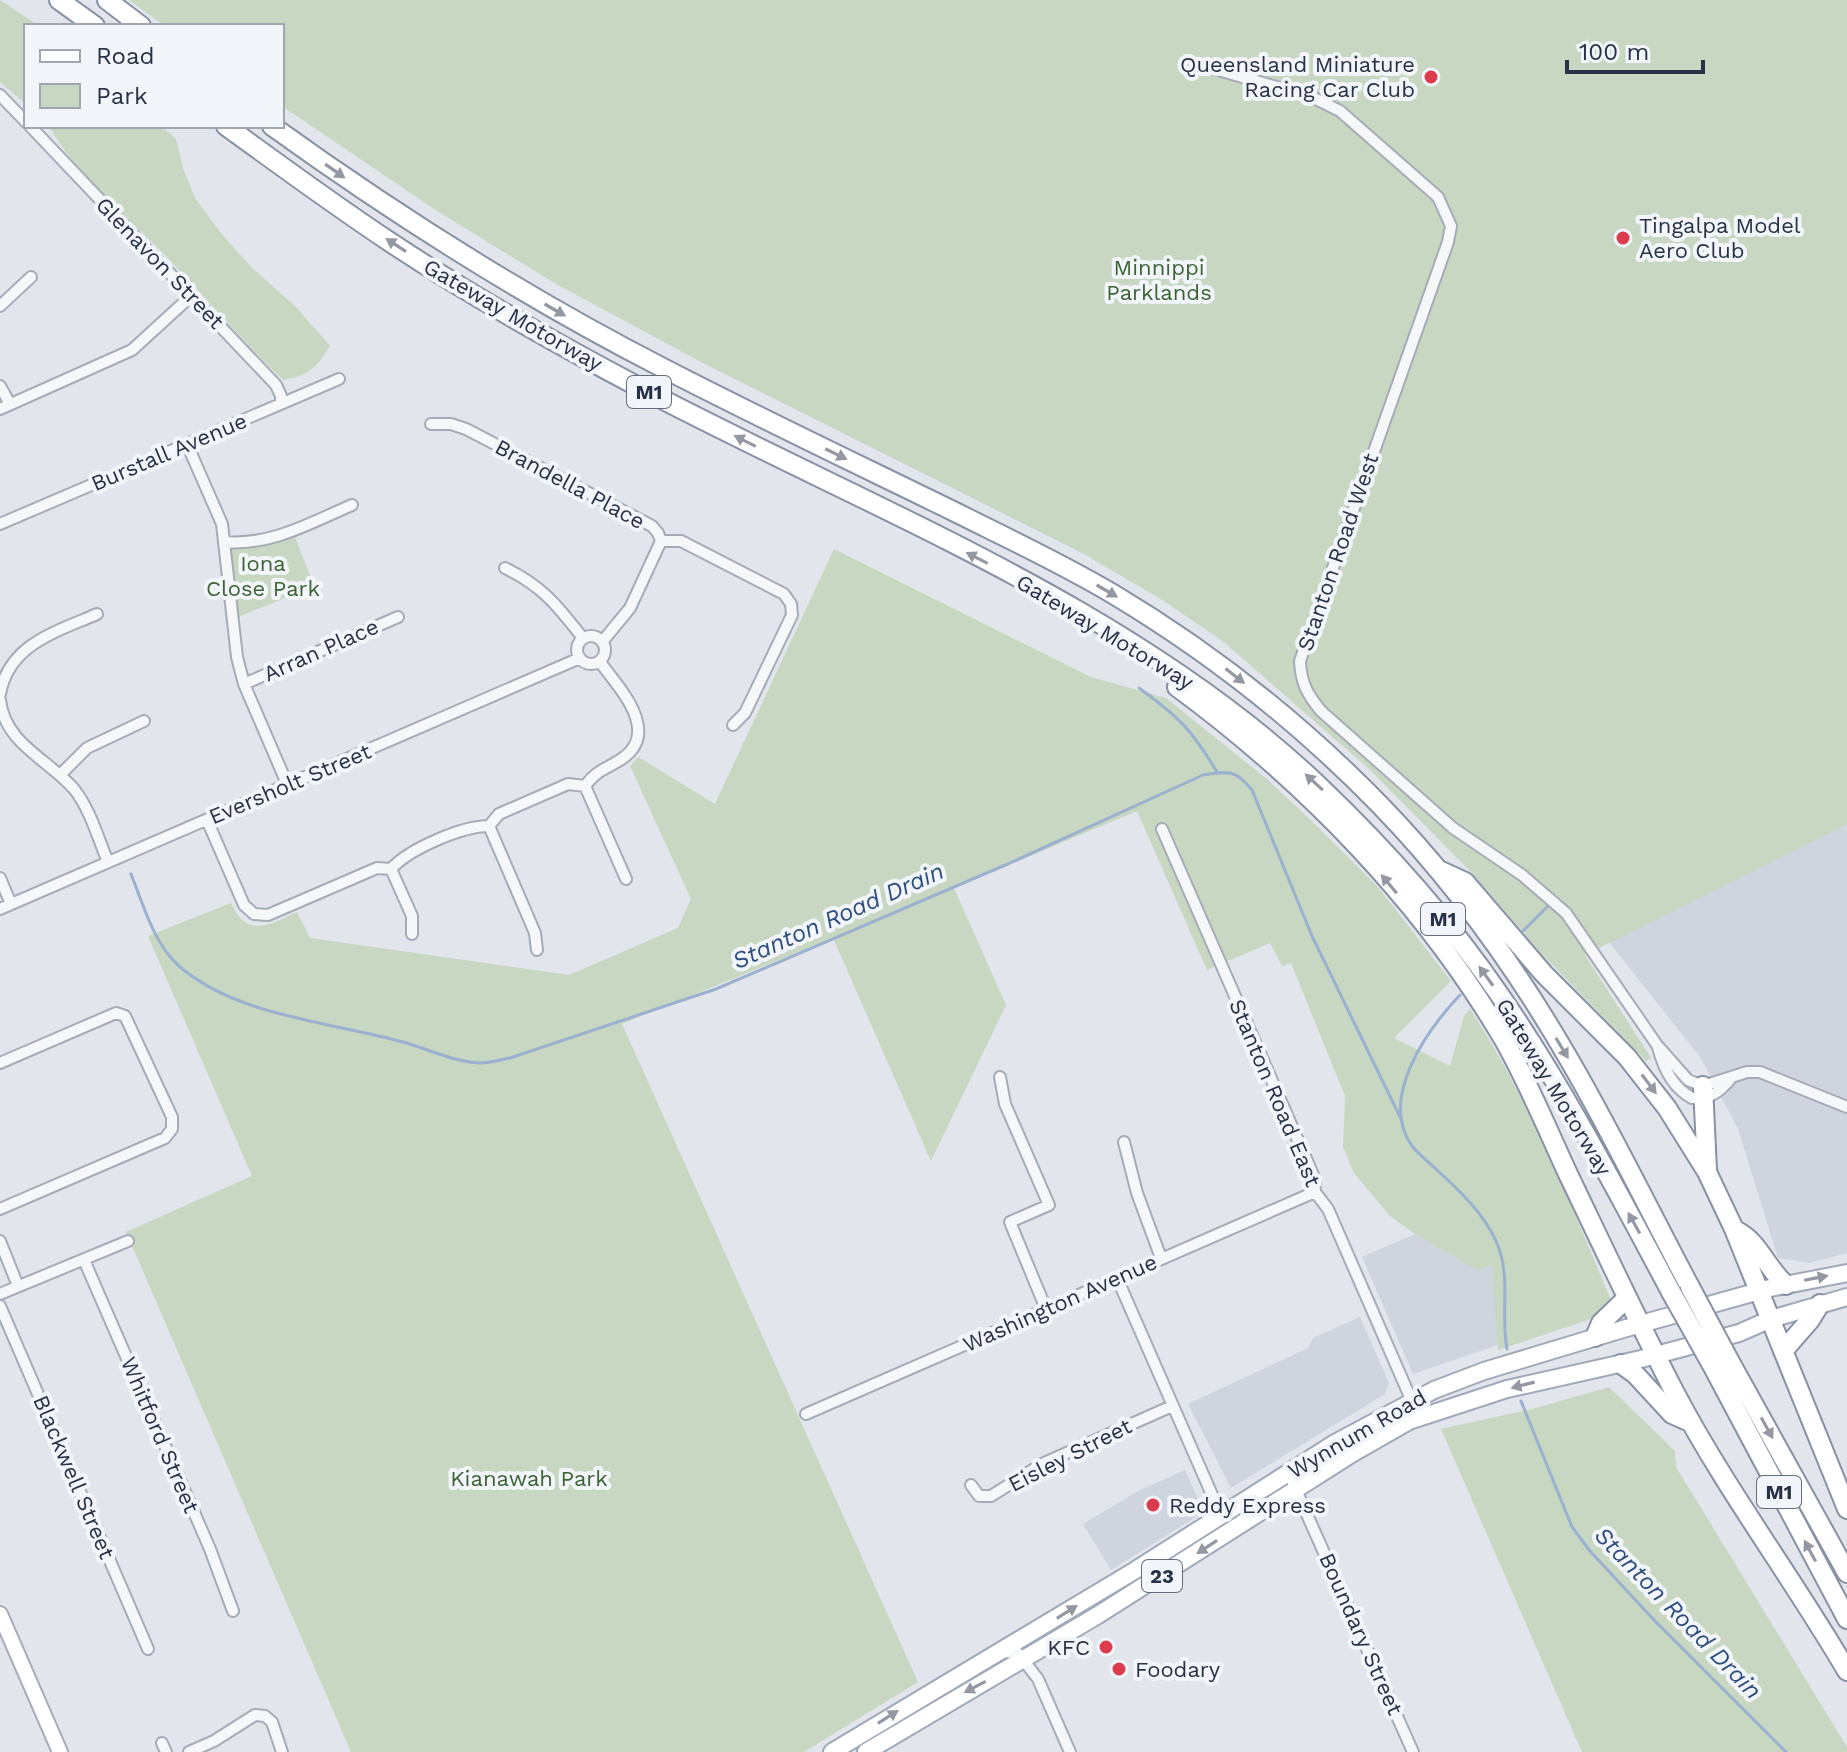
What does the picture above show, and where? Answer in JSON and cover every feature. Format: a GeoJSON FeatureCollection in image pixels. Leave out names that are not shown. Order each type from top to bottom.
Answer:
{"type":"FeatureCollection","features":[{"type":"Feature","properties":{"kind":"highway"},"geometry":{"type":"LineString","coordinates":[[59,0],[92,24]]}},
{"type":"Feature","properties":{"kind":"highway"},"geometry":{"type":"LineString","coordinates":[[107,0],[138,24]]}},
{"type":"Feature","properties":{"kind":"highway","name":"Gateway Motorway"},"geometry":{"type":"LineString","coordinates":[[229,128],[394,244],[565,347],[1003,571],[1127,640],[1186,678],[1272,744],[1358,825],[1435,909],[1521,1028],[1680,1289]]}},
{"type":"Feature","properties":{"kind":"highway","name":"Gateway Motorway"},"geometry":{"type":"LineString","coordinates":[[275,128],[415,225],[576,322],[726,400],[1041,554],[1160,623],[1216,661],[1311,739],[1379,805],[1439,870],[1517,976],[1571,1062],[1680,1289],[1720,1362],[1847,1573]]}},
{"type":"Feature","properties":{"kind":"highway"},"geometry":{"type":"LineString","coordinates":[[1094,622],[1103,637],[1198,702],[1285,775],[1370,861],[1439,944],[1487,1013],[1516,1063],[1627,1298],[1690,1422],[1723,1479],[1847,1671]]}},
{"type":"Feature","properties":{"kind":"highway"},"geometry":{"type":"LineString","coordinates":[[1439,870],[1465,882],[1544,974],[1627,1057],[1667,1108],[1707,1172],[1734,1229],[1847,1509]]}},
{"type":"Feature","properties":{"kind":"highway"},"geometry":{"type":"LineString","coordinates":[[1704,1092],[1707,1172]]}},
{"type":"Feature","properties":{"kind":"highway"},"geometry":{"type":"LineString","coordinates":[[1734,1229],[1751,1238],[1774,1274],[1786,1285]]}},
{"type":"Feature","properties":{"kind":"highway"},"geometry":{"type":"LineString","coordinates":[[1595,1337],[1601,1323],[1627,1298]]}},
{"type":"Feature","properties":{"kind":"highway"},"geometry":{"type":"LineString","coordinates":[[1783,1351],[1820,1304]]}},
{"type":"Feature","properties":{"kind":"highway","name":"Gateway Motorway"},"geometry":{"type":"LineString","coordinates":[[1720,1362],[1847,1619]]}},
{"type":"Feature","properties":{"kind":"highway"},"geometry":{"type":"LineString","coordinates":[[1621,1364],[1639,1377],[1672,1414],[1690,1422]]}},
{"type":"Feature","properties":{"kind":"main road","name":"Wynnum Road"},"geometry":{"type":"LineString","coordinates":[[832,1752],[1000,1652],[1372,1421],[1412,1401],[1466,1377],[1595,1337],[1759,1291],[1847,1273]]}},
{"type":"Feature","properties":{"kind":"main road","name":"Wynnum Road"},"geometry":{"type":"LineString","coordinates":[[870,1750],[1181,1565],[1381,1436],[1419,1417],[1507,1389],[1656,1356],[1739,1333],[1771,1319],[1847,1297]]}},
{"type":"Feature","properties":{"kind":"main road"},"geometry":{"type":"LineString","coordinates":[[0,1614],[60,1752]]}},
{"type":"Feature","properties":{"kind":"main road"},"geometry":{"type":"LineString","coordinates":[[853,1739],[858,1746],[870,1750]]}},
{"type":"Feature","properties":{"kind":"street","name":"Stanton Road West"},"geometry":{"type":"LineString","coordinates":[[1205,66],[1314,98],[1340,111],[1438,197],[1451,226],[1448,242],[1300,661],[1301,679],[1307,693],[1321,711],[1453,828],[1522,875],[1566,913],[1657,1045],[1661,1062],[1678,1089],[1692,1098],[1704,1092]]}},
{"type":"Feature","properties":{"kind":"street","name":"Glenavon Street"},"geometry":{"type":"LineString","coordinates":[[0,95],[24,120]]}},
{"type":"Feature","properties":{"kind":"street","name":"Glenavon Street"},"geometry":{"type":"LineString","coordinates":[[32,128],[276,385],[281,404]]}},
{"type":"Feature","properties":{"kind":"street"},"geometry":{"type":"LineString","coordinates":[[0,306],[31,277]]}},
{"type":"Feature","properties":{"kind":"street"},"geometry":{"type":"LineString","coordinates":[[0,386],[5,406],[132,350],[191,296]]}},
{"type":"Feature","properties":{"kind":"street","name":"Burstall Avenue"},"geometry":{"type":"LineString","coordinates":[[0,524],[339,379]]}},
{"type":"Feature","properties":{"kind":"street","name":"Brandella Place"},"geometry":{"type":"LineString","coordinates":[[431,424],[451,424],[466,429],[652,526],[661,541],[681,541],[784,594],[791,604],[792,615],[745,713],[733,725]]}},
{"type":"Feature","properties":{"kind":"street"},"geometry":{"type":"LineString","coordinates":[[187,444],[222,524],[237,657],[244,684],[288,786]]}},
{"type":"Feature","properties":{"kind":"street"},"geometry":{"type":"LineString","coordinates":[[224,542],[242,544],[284,535],[352,505]]}},
{"type":"Feature","properties":{"kind":"street"},"geometry":{"type":"LineString","coordinates":[[602,642],[630,608],[661,541]]}},
{"type":"Feature","properties":{"kind":"street"},"geometry":{"type":"LineString","coordinates":[[505,568],[529,579],[544,591],[582,637]]}},
{"type":"Feature","properties":{"kind":"street"},"geometry":{"type":"LineString","coordinates":[[0,694],[2,680],[10,666],[30,644],[97,614]]}},
{"type":"Feature","properties":{"kind":"street","name":"Arran Place"},"geometry":{"type":"LineString","coordinates":[[244,684],[398,617]]}},
{"type":"Feature","properties":{"kind":"street"},"geometry":{"type":"LineString","coordinates":[[582,637],[593,635],[602,642],[605,652],[600,662]]}},
{"type":"Feature","properties":{"kind":"street"},"geometry":{"type":"LineString","coordinates":[[582,637],[576,648],[580,658],[588,664],[600,662]]}},
{"type":"Feature","properties":{"kind":"street","name":"Eversholt Street"},"geometry":{"type":"LineString","coordinates":[[0,909],[580,658]]}},
{"type":"Feature","properties":{"kind":"street"},"geometry":{"type":"LineString","coordinates":[[585,786],[595,772],[622,759],[637,737],[638,723],[634,708],[600,662]]}},
{"type":"Feature","properties":{"kind":"street"},"geometry":{"type":"LineString","coordinates":[[0,700],[7,724],[20,742],[60,775],[84,804],[108,862]]}},
{"type":"Feature","properties":{"kind":"street"},"geometry":{"type":"LineString","coordinates":[[60,775],[87,748],[144,721]]}},
{"type":"Feature","properties":{"kind":"street"},"geometry":{"type":"LineString","coordinates":[[489,826],[499,814],[568,784],[585,786]]}},
{"type":"Feature","properties":{"kind":"street"},"geometry":{"type":"LineString","coordinates":[[585,786],[626,879]]}},
{"type":"Feature","properties":{"kind":"street"},"geometry":{"type":"LineString","coordinates":[[207,820],[244,905],[254,914],[268,915],[377,868],[391,869]]}},
{"type":"Feature","properties":{"kind":"street"},"geometry":{"type":"LineString","coordinates":[[391,869],[402,857],[416,850],[473,826],[489,826]]}},
{"type":"Feature","properties":{"kind":"street"},"geometry":{"type":"LineString","coordinates":[[489,826],[535,933],[537,950]]}},
{"type":"Feature","properties":{"kind":"street","name":"Stanton Road East"},"geometry":{"type":"LineString","coordinates":[[1162,829],[1314,1177],[1315,1192],[1328,1209],[1419,1417]]}},
{"type":"Feature","properties":{"kind":"street"},"geometry":{"type":"LineString","coordinates":[[391,869],[412,916],[412,934]]}},
{"type":"Feature","properties":{"kind":"street"},"geometry":{"type":"LineString","coordinates":[[0,878],[11,904]]}},
{"type":"Feature","properties":{"kind":"street"},"geometry":{"type":"LineString","coordinates":[[0,1063],[116,1013],[125,1016],[172,1117],[172,1129],[165,1138],[0,1209]]}},
{"type":"Feature","properties":{"kind":"street"},"geometry":{"type":"LineString","coordinates":[[1704,1092],[1722,1089],[1732,1077],[1753,1072],[1769,1074],[1847,1107]]}},
{"type":"Feature","properties":{"kind":"street"},"geometry":{"type":"LineString","coordinates":[[1000,1077],[1005,1104],[1049,1205],[1010,1222],[1046,1309]]}},
{"type":"Feature","properties":{"kind":"street"},"geometry":{"type":"LineString","coordinates":[[1124,1142],[1137,1193],[1161,1258]]}},
{"type":"Feature","properties":{"kind":"street","name":"Washington Avenue"},"geometry":{"type":"LineString","coordinates":[[806,1414],[1315,1192]]}},
{"type":"Feature","properties":{"kind":"street"},"geometry":{"type":"LineString","coordinates":[[0,1241],[18,1286]]}},
{"type":"Feature","properties":{"kind":"street"},"geometry":{"type":"LineString","coordinates":[[0,1294],[128,1241]]}},
{"type":"Feature","properties":{"kind":"street","name":"Whitford Street"},"geometry":{"type":"LineString","coordinates":[[84,1260],[210,1549],[233,1611]]}},
{"type":"Feature","properties":{"kind":"street"},"geometry":{"type":"LineString","coordinates":[[1117,1278],[1223,1514]]}},
{"type":"Feature","properties":{"kind":"street","name":"Blackwell Street"},"geometry":{"type":"LineString","coordinates":[[0,1306],[148,1649]]}},
{"type":"Feature","properties":{"kind":"street","name":"Eisley Street"},"geometry":{"type":"LineString","coordinates":[[971,1485],[979,1496],[991,1496],[1042,1464],[1172,1406]]}},
{"type":"Feature","properties":{"kind":"street","name":"Boundary Street"},"geometry":{"type":"LineString","coordinates":[[1288,1472],[1413,1752]]}},
{"type":"Feature","properties":{"kind":"street"},"geometry":{"type":"LineString","coordinates":[[1000,1652],[1018,1653],[1025,1659],[1038,1679],[1070,1752]]}},
{"type":"Feature","properties":{"kind":"street"},"geometry":{"type":"LineString","coordinates":[[189,1752],[214,1741],[255,1715],[265,1716],[272,1722],[282,1752]]}},
{"type":"Feature","properties":{"kind":"shaded area"},"geometry":{"type":"Polygon","coordinates":[[[1847,824],[1847,1253],[1810,1263],[1778,1258],[1738,1129],[1700,1057],[1609,942],[1847,824]]]}},
{"type":"Feature","properties":{"kind":"shaded area"},"geometry":{"type":"Polygon","coordinates":[[[1415,1234],[1477,1269],[1493,1265],[1498,1345],[1413,1374],[1362,1257],[1415,1234]]]}},
{"type":"Feature","properties":{"kind":"shaded area"},"geometry":{"type":"Polygon","coordinates":[[[1360,1317],[1389,1383],[1385,1394],[1231,1488],[1188,1404],[1308,1348],[1313,1338],[1360,1317]]]}},
{"type":"Feature","properties":{"kind":"shaded area"},"geometry":{"type":"Polygon","coordinates":[[[1185,1470],[1204,1512],[1111,1570],[1083,1524],[1136,1492],[1185,1470]]]}},
{"type":"Feature","properties":{"kind":"green space"},"geometry":{"type":"Polygon","coordinates":[[[0,0],[36,24],[24,24],[24,102],[0,82],[0,0]]]}},
{"type":"Feature","properties":{"kind":"green space","name":"Minnippi Parklands"},"geometry":{"type":"Polygon","coordinates":[[[129,0],[1847,0],[1847,824],[1585,955],[1651,1058],[1646,1061],[1539,951],[1473,874],[1369,769],[1225,643],[1164,601],[1084,554],[701,362],[556,284],[434,209],[284,107],[284,24],[162,24],[129,0]]]}},
{"type":"Feature","properties":{"kind":"green space"},"geometry":{"type":"Polygon","coordinates":[[[50,128],[163,128],[176,139],[195,198],[220,232],[251,267],[296,307],[330,346],[316,365],[306,373],[283,380],[84,175],[50,128]]]}},
{"type":"Feature","properties":{"kind":"green space","name":"Iona Close Park"},"geometry":{"type":"Polygon","coordinates":[[[295,537],[314,586],[238,617],[230,548],[263,546],[295,537]]]}},
{"type":"Feature","properties":{"kind":"green space","name":"Kianawah Park"},"geometry":{"type":"Polygon","coordinates":[[[834,549],[1091,677],[1166,698],[1268,780],[1318,827],[1378,887],[1451,981],[1394,1038],[1450,1066],[1464,1016],[1470,1009],[1529,1114],[1611,1300],[1591,1319],[1498,1350],[1492,1265],[1477,1270],[1415,1234],[1390,1216],[1354,1173],[1343,1147],[1345,1096],[1291,963],[1282,966],[1270,943],[1207,970],[1137,811],[954,888],[1006,1005],[931,1161],[833,938],[622,1024],[918,1682],[804,1752],[351,1752],[126,1232],[252,1176],[148,936],[231,903],[237,914],[252,925],[268,924],[297,912],[310,938],[569,975],[678,928],[691,899],[630,766],[638,757],[715,804],[834,549]]]}},
{"type":"Feature","properties":{"kind":"green space"},"geometry":{"type":"Polygon","coordinates":[[[1609,1387],[1675,1451],[1676,1467],[1847,1747],[1847,1752],[1582,1752],[1441,1429],[1536,1408],[1609,1387]]]}},
{"type":"Feature","properties":{"kind":"waterway"},"geometry":{"type":"LineString","coordinates":[[1139,688],[1184,725],[1217,772]]}},
{"type":"Feature","properties":{"kind":"waterway","name":"Stanton Road Drain"},"geometry":{"type":"LineString","coordinates":[[131,874],[163,947],[179,966],[202,983],[256,1007],[483,1063],[510,1058],[716,989],[1010,863],[1203,775],[1230,773],[1241,778],[1252,790],[1312,936],[1402,1121]]}},
{"type":"Feature","properties":{"kind":"waterway"},"geometry":{"type":"LineString","coordinates":[[1523,931],[1547,907]]}},
{"type":"Feature","properties":{"kind":"waterway","name":"Stanton Road Drain"},"geometry":{"type":"LineString","coordinates":[[1460,995],[1434,1027],[1411,1066],[1401,1107],[1403,1127],[1412,1146],[1471,1203],[1496,1241],[1505,1281],[1507,1349]]}},
{"type":"Feature","properties":{"kind":"waterway","name":"Stanton Road Drain"},"geometry":{"type":"LineString","coordinates":[[1521,1401],[1572,1527],[1590,1551],[1786,1752]]}},
{"type":"Feature","properties":{"kind":"place","name":"Queensland Miniature Racing Car Club"},"geometry":{"type":"Point","coordinates":[1431,77]}},
{"type":"Feature","properties":{"kind":"place","name":"Tingalpa Model Aero Club"},"geometry":{"type":"Point","coordinates":[1623,238]}},
{"type":"Feature","properties":{"kind":"place","name":"Reddy Express"},"geometry":{"type":"Point","coordinates":[1153,1505]}},
{"type":"Feature","properties":{"kind":"place","name":"KFC"},"geometry":{"type":"Point","coordinates":[1106,1647]}},
{"type":"Feature","properties":{"kind":"place","name":"Foodary"},"geometry":{"type":"Point","coordinates":[1119,1669]}}]}
